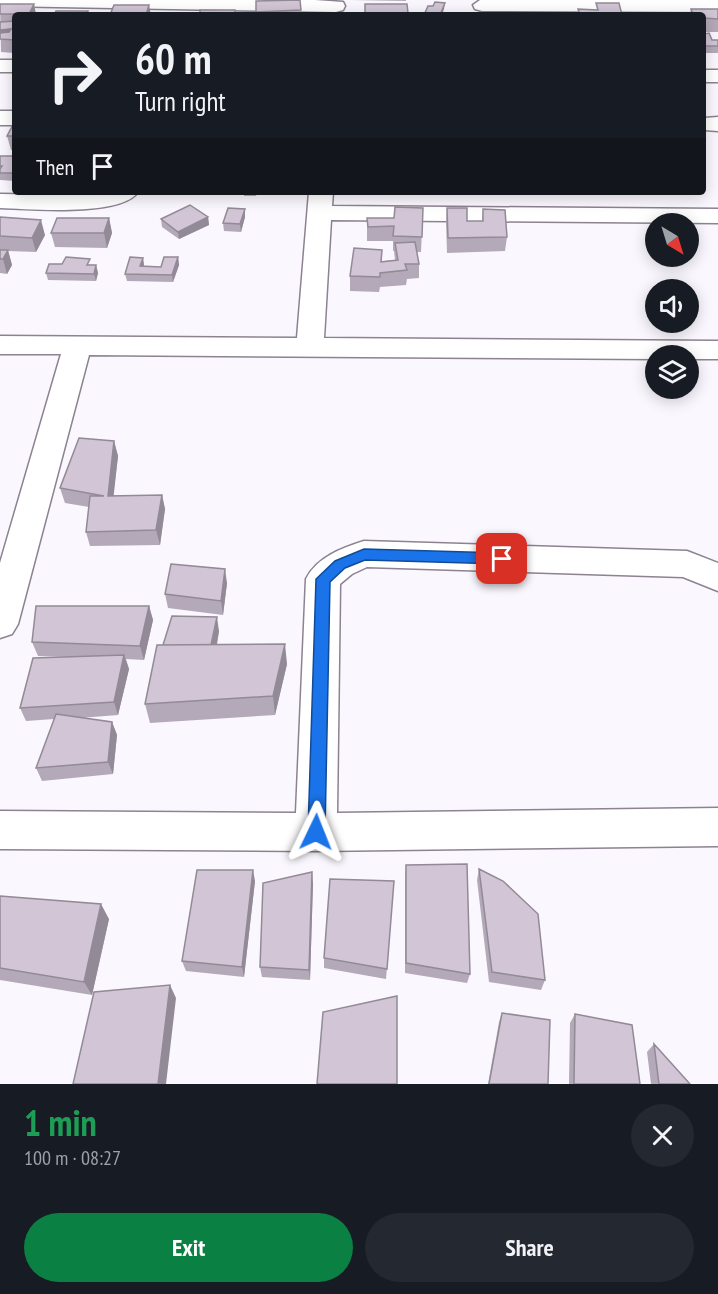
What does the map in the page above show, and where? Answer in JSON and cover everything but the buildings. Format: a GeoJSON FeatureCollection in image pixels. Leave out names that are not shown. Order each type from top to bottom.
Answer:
{"type":"FeatureCollection","features":[{"type":"Feature","properties":{"kind":"street"},"geometry":{"type":"LineString","coordinates":[[0,0],[185,9],[336,7]]}},
{"type":"Feature","properties":{"kind":"street"},"geometry":{"type":"LineString","coordinates":[[482,7],[718,6]]}},
{"type":"Feature","properties":{"kind":"street"},"geometry":{"type":"LineString","coordinates":[[0,201],[98,201],[121,195]]}},
{"type":"Feature","properties":{"kind":"street"},"geometry":{"type":"LineString","coordinates":[[310,348],[321,203],[507,203],[718,216]]}},
{"type":"Feature","properties":{"kind":"street"},"geometry":{"type":"LineString","coordinates":[[0,345],[718,350]]}},
{"type":"Feature","properties":{"kind":"street"},"geometry":{"type":"LineString","coordinates":[[0,624],[77,346]]}},
{"type":"Feature","properties":{"kind":"street"},"geometry":{"type":"LineString","coordinates":[[316,832],[323,579],[340,565],[364,554],[687,564],[718,578]]}},
{"type":"Feature","properties":{"kind":"street"},"geometry":{"type":"LineString","coordinates":[[0,830],[316,832],[718,827]]}},
{"type":"Feature","properties":{"kind":"route"},"geometry":{"type":"LineString","coordinates":[[316,832],[323,579],[340,565],[364,554],[502,559]]}}]}
